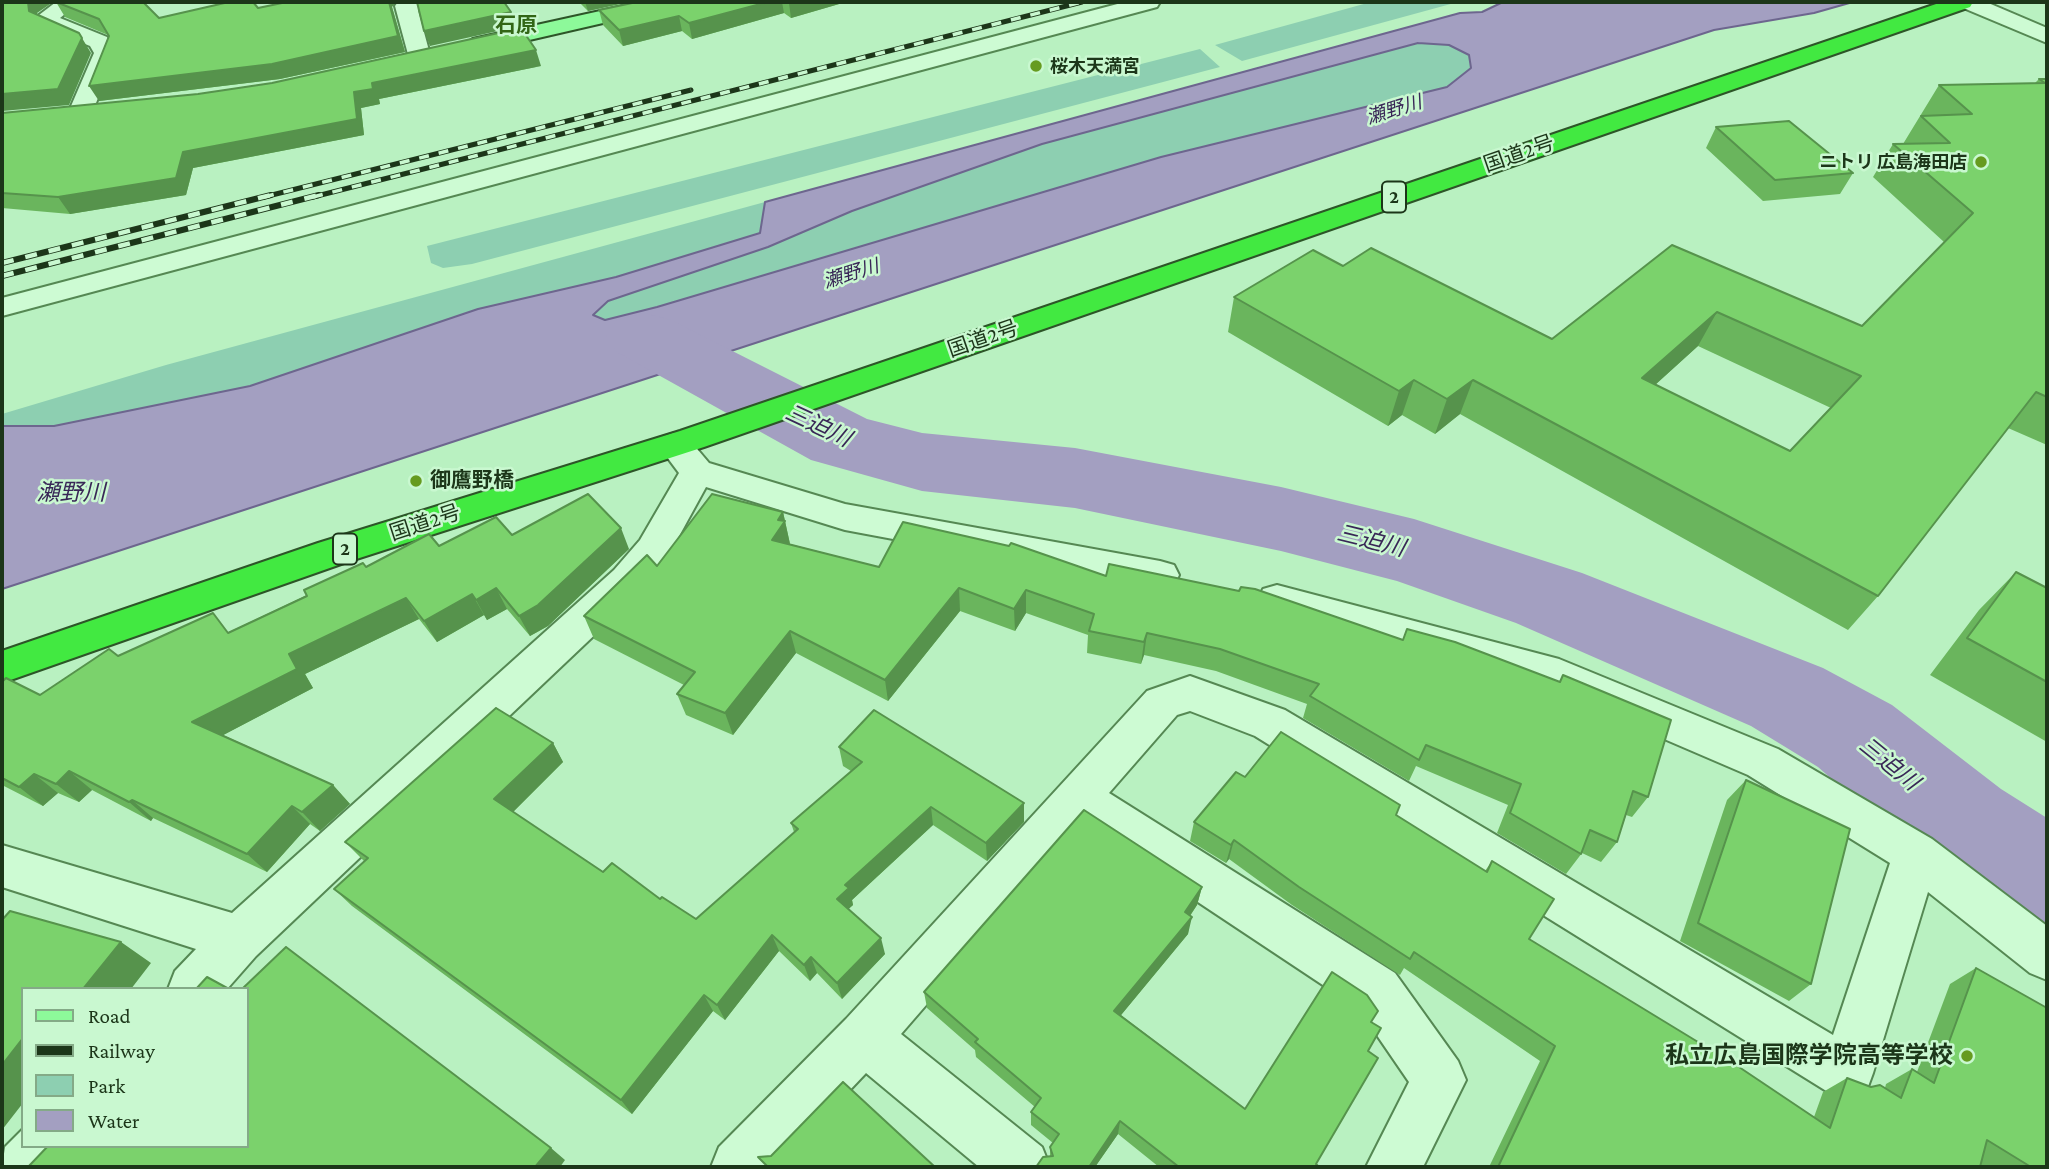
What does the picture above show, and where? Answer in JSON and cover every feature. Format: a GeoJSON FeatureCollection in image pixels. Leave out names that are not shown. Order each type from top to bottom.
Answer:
{"type":"FeatureCollection","features":[{"type":"Feature","properties":{"kind":"highway","name":"国道2号"},"geometry":{"type":"LineString","coordinates":[[2,667],[331,553],[688,452],[826,393],[1962,2]]}},
{"type":"Feature","properties":{"kind":"main road"},"geometry":{"type":"LineString","coordinates":[[395,63],[668,2]]}},
{"type":"Feature","properties":{"kind":"main road"},"geometry":{"type":"LineString","coordinates":[[54,116],[106,110]]}},
{"type":"Feature","properties":{"kind":"street"},"geometry":{"type":"LineString","coordinates":[[70,2],[50,15],[49,21],[99,42],[105,53],[80,113]]}},
{"type":"Feature","properties":{"kind":"street"},"geometry":{"type":"LineString","coordinates":[[419,58],[406,6],[425,2]]}},
{"type":"Feature","properties":{"kind":"street"},"geometry":{"type":"LineString","coordinates":[[1969,2],[2047,36]]}},
{"type":"Feature","properties":{"kind":"street"},"geometry":{"type":"LineString","coordinates":[[2,307],[1132,4]]}},
{"type":"Feature","properties":{"kind":"street"},"geometry":{"type":"LineString","coordinates":[[195,987],[239,939],[628,580],[653,550],[688,452],[845,517],[1197,582]]}},
{"type":"Feature","properties":{"kind":"street"},"geometry":{"type":"LineString","coordinates":[[1245,593],[1559,676],[1763,762],[1916,854],[2047,956]]}},
{"type":"Feature","properties":{"kind":"street"},"geometry":{"type":"LineString","coordinates":[[739,1167],[864,1037],[1162,703],[1190,693],[1270,723],[1847,1073],[1916,854]]}},
{"type":"Feature","properties":{"kind":"street"},"geometry":{"type":"LineString","coordinates":[[1077,797],[1377,991],[1439,1080],[1394,1167]]}},
{"type":"Feature","properties":{"kind":"street"},"geometry":{"type":"LineString","coordinates":[[2,866],[239,939]]}},
{"type":"Feature","properties":{"kind":"street"},"geometry":{"type":"LineString","coordinates":[[864,1037],[1022,1167]]}},
{"type":"Feature","properties":{"kind":"street"},"geometry":{"type":"LineString","coordinates":[[25,1167],[43,1148]]}},
{"type":"Feature","properties":{"kind":"green space"},"geometry":{"type":"Polygon","coordinates":[[[1371,2],[1458,2],[1242,61],[1215,45],[1371,2]]]}},
{"type":"Feature","properties":{"kind":"green space"},"geometry":{"type":"Polygon","coordinates":[[[1418,43],[1449,45],[1469,55],[1471,68],[1447,87],[1161,157],[657,307],[605,320],[592,315],[607,301],[768,247],[852,211],[1042,144],[1418,43]]]}},
{"type":"Feature","properties":{"kind":"green space"},"geometry":{"type":"Polygon","coordinates":[[[1200,49],[1220,67],[472,264],[443,268],[431,263],[427,246],[1200,49]]]}},
{"type":"Feature","properties":{"kind":"green space"},"geometry":{"type":"Polygon","coordinates":[[[765,202],[760,233],[616,277],[478,309],[250,386],[54,426],[2,426],[2,414],[166,365],[765,202]]]}},
{"type":"Feature","properties":{"kind":"water","name":"瀬野川"},"geometry":{"type":"Polygon","coordinates":[[[1503,2],[1853,2],[1814,13],[1714,30],[2,589],[2,426],[54,426],[250,386],[478,309],[616,277],[760,233],[765,202],[1460,13],[1482,12],[1503,2]],[[1418,43],[1042,144],[852,211],[768,247],[608,301],[593,315],[605,320],[657,307],[1161,157],[1447,87],[1471,68],[1469,55],[1449,45],[1418,43]]]}},
{"type":"Feature","properties":{"kind":"building"},"geometry":{"type":"Polygon","coordinates":[[[2,2],[28,2],[29,11],[79,33],[82,38],[58,89],[2,94],[2,2]]]}},
{"type":"Feature","properties":{"kind":"building"},"geometry":{"type":"Polygon","coordinates":[[[56,2],[143,2],[159,18],[229,2],[253,2],[258,8],[287,2],[389,2],[398,36],[272,64],[89,86],[109,36],[99,19],[56,2]]]}},
{"type":"Feature","properties":{"kind":"building"},"geometry":{"type":"Polygon","coordinates":[[[417,2],[504,2],[511,12],[424,31],[417,2]]]}},
{"type":"Feature","properties":{"kind":"building"},"geometry":{"type":"Polygon","coordinates":[[[637,2],[768,2],[689,23],[679,16],[619,30],[599,10],[637,2]]]}},
{"type":"Feature","properties":{"kind":"building"},"geometry":{"type":"Polygon","coordinates":[[[521,28],[536,50],[372,83],[373,89],[354,92],[357,119],[183,152],[176,178],[58,197],[2,193],[2,113],[198,94],[272,83],[521,28]]]}},
{"type":"Feature","properties":{"kind":"building"},"geometry":{"type":"Polygon","coordinates":[[[2039,79],[2047,79],[2047,397],[2036,392],[1878,596],[1473,380],[1447,399],[1414,380],[1399,391],[1234,297],[1313,250],[1343,266],[1371,248],[1552,339],[1672,245],[1862,326],[1973,213],[1893,144],[1950,143],[1921,116],[1972,114],[1939,85],[2045,83],[2039,79]],[[1717,312],[1642,378],[1790,451],[1861,376],[1717,312]]]}},
{"type":"Feature","properties":{"kind":"building"},"geometry":{"type":"Polygon","coordinates":[[[1789,121],[1853,173],[1775,180],[1716,127],[1789,121]]]}},
{"type":"Feature","properties":{"kind":"building"},"geometry":{"type":"Polygon","coordinates":[[[588,494],[621,528],[538,605],[519,616],[496,588],[476,600],[472,594],[424,621],[406,598],[289,654],[297,669],[192,722],[333,785],[302,812],[292,806],[247,854],[132,800],[129,802],[69,771],[56,784],[34,774],[19,787],[2,778],[2,682],[6,678],[40,695],[109,649],[118,656],[213,613],[228,633],[307,596],[304,590],[363,563],[366,567],[429,534],[439,546],[496,517],[512,535],[588,494]]]}},
{"type":"Feature","properties":{"kind":"building"},"geometry":{"type":"Polygon","coordinates":[[[712,494],[783,512],[778,520],[785,521],[772,540],[879,567],[903,522],[1009,546],[1011,543],[1106,576],[1109,564],[1239,591],[1241,587],[1255,589],[1403,640],[1407,629],[1455,642],[1560,682],[1563,675],[1671,720],[1648,797],[1633,791],[1617,842],[1590,830],[1581,854],[1510,813],[1521,784],[1426,745],[1419,760],[1310,696],[1319,684],[1220,649],[1147,633],[1144,642],[1089,631],[1094,614],[1026,590],[1014,609],[959,588],[885,680],[790,631],[725,713],[677,694],[695,672],[584,616],[647,555],[657,566],[712,494]]]}},
{"type":"Feature","properties":{"kind":"building"},"geometry":{"type":"Polygon","coordinates":[[[2016,572],[2047,588],[2047,682],[1967,638],[2016,572]]]}},
{"type":"Feature","properties":{"kind":"building"},"geometry":{"type":"Polygon","coordinates":[[[496,708],[553,743],[494,799],[603,872],[612,863],[660,899],[662,897],[696,919],[798,829],[791,823],[862,762],[839,747],[874,710],[1024,803],[986,843],[931,807],[845,885],[849,888],[837,899],[881,938],[837,983],[811,957],[804,965],[772,935],[717,1005],[704,995],[621,1100],[334,889],[368,858],[345,842],[496,708]]]}},
{"type":"Feature","properties":{"kind":"building"},"geometry":{"type":"Polygon","coordinates":[[[1281,732],[1400,805],[1396,815],[1487,872],[1492,861],[1554,899],[1529,939],[1739,1067],[1830,1128],[1847,1078],[1871,1087],[1880,1085],[1901,1098],[1912,1069],[1934,1083],[1976,968],[2047,1008],[2047,1167],[2031,1167],[1987,1140],[1980,1167],[1498,1167],[1555,1046],[1414,952],[1410,959],[1299,887],[1234,840],[1231,845],[1194,822],[1236,772],[1245,777],[1281,732]]]}},
{"type":"Feature","properties":{"kind":"building"},"geometry":{"type":"Polygon","coordinates":[[[1746,780],[1850,829],[1811,984],[1698,923],[1746,780]]]}},
{"type":"Feature","properties":{"kind":"building"},"geometry":{"type":"Polygon","coordinates":[[[1084,810],[1202,887],[1185,912],[1192,917],[1114,1011],[1245,1109],[1332,972],[1367,995],[1378,1011],[1371,1022],[1381,1028],[1368,1051],[1378,1058],[1316,1164],[1317,1167],[1179,1167],[1120,1121],[1089,1167],[1036,1167],[1043,1157],[1053,1156],[1050,1147],[1059,1134],[1031,1112],[1041,1098],[975,1042],[978,1039],[924,992],[1084,810]]]}},
{"type":"Feature","properties":{"kind":"building"},"geometry":{"type":"Polygon","coordinates":[[[10,911],[121,942],[85,987],[21,987],[21,1041],[2,1065],[2,920],[10,911]]]}},
{"type":"Feature","properties":{"kind":"building"},"geometry":{"type":"Polygon","coordinates":[[[286,947],[551,1148],[535,1167],[28,1167],[46,1148],[248,1148],[248,987],[244,987],[286,947]]]}},
{"type":"Feature","properties":{"kind":"building"},"geometry":{"type":"Polygon","coordinates":[[[207,977],[225,987],[198,987],[207,977]]]}},
{"type":"Feature","properties":{"kind":"building"},"geometry":{"type":"Polygon","coordinates":[[[843,1082],[935,1167],[768,1167],[758,1157],[771,1156],[843,1082]]]}},
{"type":"Feature","properties":{"kind":"waterway","name":"三迫川"},"geometry":{"type":"LineString","coordinates":[[644,336],[840,440],[922,462],[1075,478],[1281,519],[1414,552],[1549,598],[1787,697],[1855,736],[1962,824],[2047,879]]}},
{"type":"Feature","properties":{"kind":"railway"},"geometry":{"type":"LineString","coordinates":[[313,197],[1082,2]]}},
{"type":"Feature","properties":{"kind":"railway"},"geometry":{"type":"LineString","coordinates":[[264,197],[691,90]]}},
{"type":"Feature","properties":{"kind":"railway"},"geometry":{"type":"LineString","coordinates":[[2,263],[271,195]]}},
{"type":"Feature","properties":{"kind":"railway"},"geometry":{"type":"LineString","coordinates":[[2,276],[319,195]]}},
{"type":"Feature","properties":{"kind":"place","name":"桜木天満宮"},"geometry":{"type":"Point","coordinates":[1036,66]}},
{"type":"Feature","properties":{"kind":"place","name":"ニトリ 広島海田店"},"geometry":{"type":"Point","coordinates":[1981,162]}},
{"type":"Feature","properties":{"kind":"place","name":"御鷹野橋"},"geometry":{"type":"Point","coordinates":[416,481]}},
{"type":"Feature","properties":{"kind":"place","name":"私立広島国際学院高等学校"},"geometry":{"type":"Point","coordinates":[1967,1056]}},
{"type":"Feature","properties":{"kind":"district","name":"石原"},"geometry":{"type":"Point","coordinates":[516,26]}}]}
